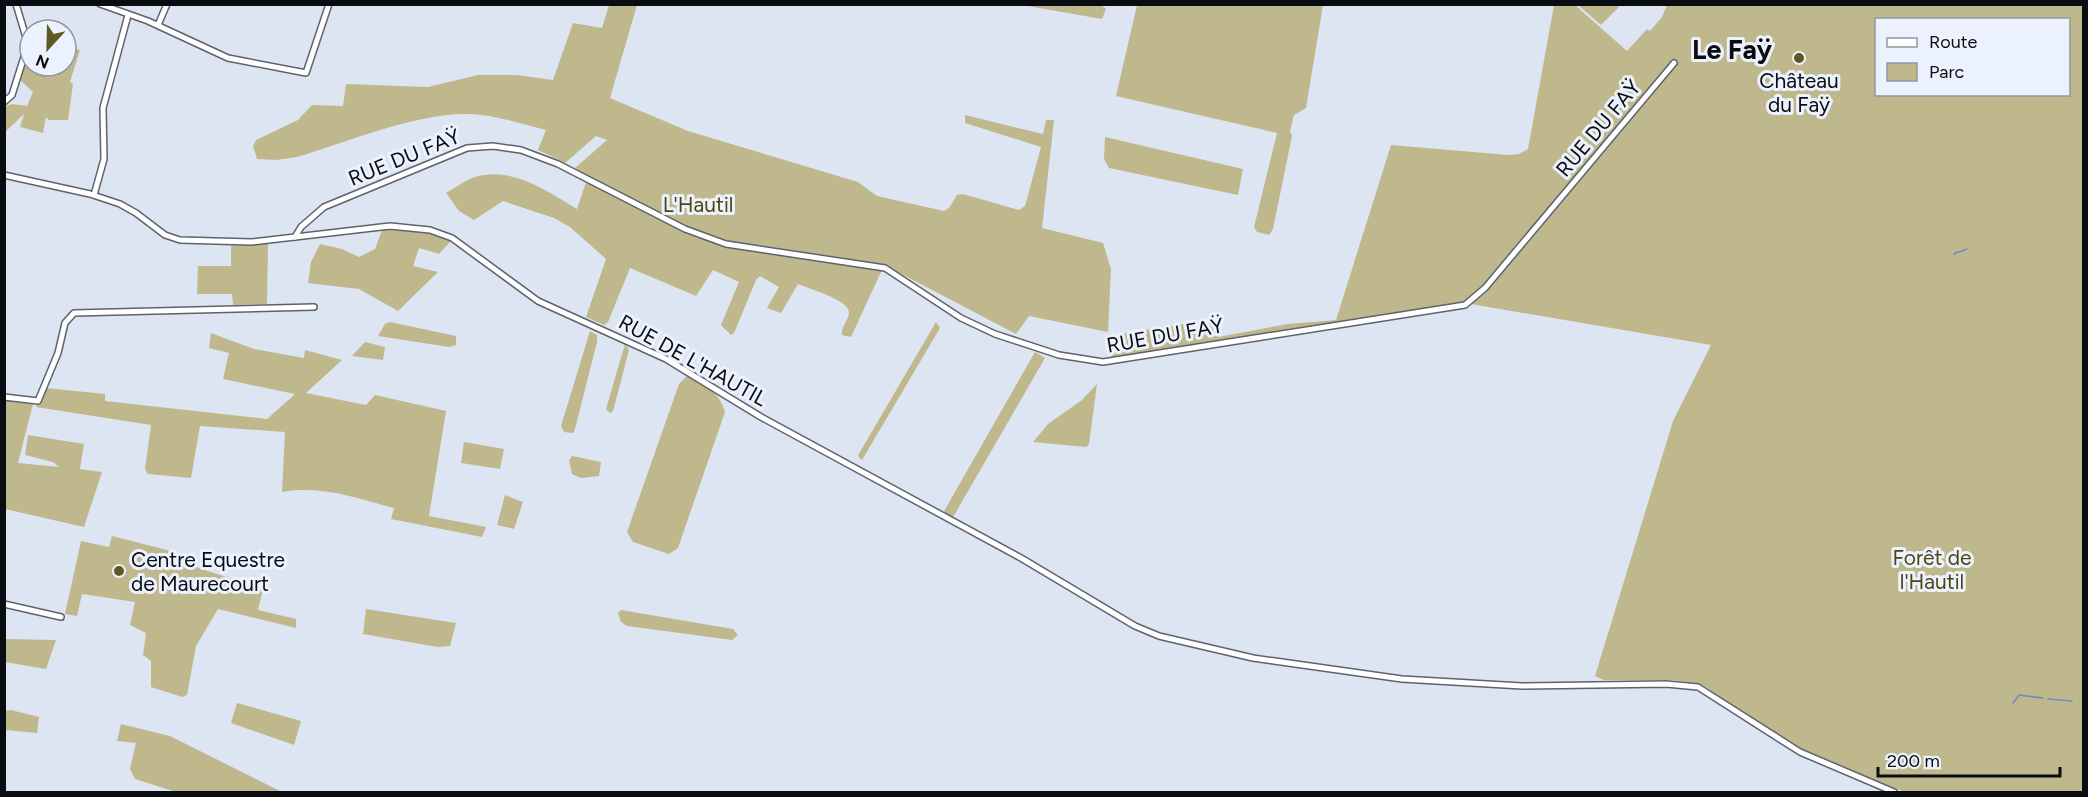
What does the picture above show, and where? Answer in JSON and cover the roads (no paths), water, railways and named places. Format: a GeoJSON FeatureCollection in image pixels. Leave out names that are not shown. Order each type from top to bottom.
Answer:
{"type":"FeatureCollection","features":[{"type":"Feature","properties":{"kind":"street"},"geometry":{"type":"LineString","coordinates":[[4,102],[12,95],[28,44],[16,4]]}},
{"type":"Feature","properties":{"kind":"street"},"geometry":{"type":"LineString","coordinates":[[100,4],[158,25],[228,58],[306,73],[329,4]]}},
{"type":"Feature","properties":{"kind":"street"},"geometry":{"type":"LineString","coordinates":[[158,25],[167,4]]}},
{"type":"Feature","properties":{"kind":"street"},"geometry":{"type":"LineString","coordinates":[[94,195],[104,159],[103,108],[129,15]]}},
{"type":"Feature","properties":{"kind":"street","name":"RUE DU FAŸ"},"geometry":{"type":"LineString","coordinates":[[295,237],[301,227],[324,207],[455,152],[479,146],[521,150],[558,164],[685,229],[726,244],[885,268],[961,318],[995,334],[1059,355],[1102,362],[1464,305],[1480,293],[1674,63]]}},
{"type":"Feature","properties":{"kind":"street","name":"RUE DE L'HAUTIL"},"geometry":{"type":"LineString","coordinates":[[4,175],[94,195],[129,208],[165,235],[176,239],[251,242],[406,226],[447,235],[538,301],[666,359],[761,417],[1000,547],[1145,630],[1173,640],[1236,654],[1364,675],[1454,683],[1544,686],[1666,684],[1698,687],[1800,752],[1894,792]]}},
{"type":"Feature","properties":{"kind":"street"},"geometry":{"type":"LineString","coordinates":[[4,397],[38,400],[57,353],[65,322],[74,313],[314,307]]}},
{"type":"Feature","properties":{"kind":"street"},"geometry":{"type":"LineString","coordinates":[[4,604],[61,616]]}},
{"type":"Feature","properties":{"kind":"waterway"},"geometry":{"type":"LineString","coordinates":[[1959,252],[1967,249]]}},
{"type":"Feature","properties":{"kind":"waterway"},"geometry":{"type":"LineString","coordinates":[[1954,254],[1958,252]]}},
{"type":"Feature","properties":{"kind":"waterway"},"geometry":{"type":"LineString","coordinates":[[2013,703],[2019,695],[2043,698]]}},
{"type":"Feature","properties":{"kind":"waterway"},"geometry":{"type":"LineString","coordinates":[[2048,699],[2072,701]]}},
{"type":"Feature","properties":{"kind":"place","name":"Château du Faÿ"},"geometry":{"type":"Point","coordinates":[1799,58]}},
{"type":"Feature","properties":{"kind":"place","name":"Centre Equestre de Maurecourt"},"geometry":{"type":"Point","coordinates":[119,571]}},
{"type":"Feature","properties":{"kind":"district","name":"Le Faÿ"},"geometry":{"type":"Point","coordinates":[1732,49]}},
{"type":"Feature","properties":{"kind":"park label","name":"L'Hautil"},"geometry":{"type":"Point","coordinates":[698,204]}},
{"type":"Feature","properties":{"kind":"park label","name":"Forêt de l'Hautil"},"geometry":{"type":"Point","coordinates":[1932,569]}}]}
